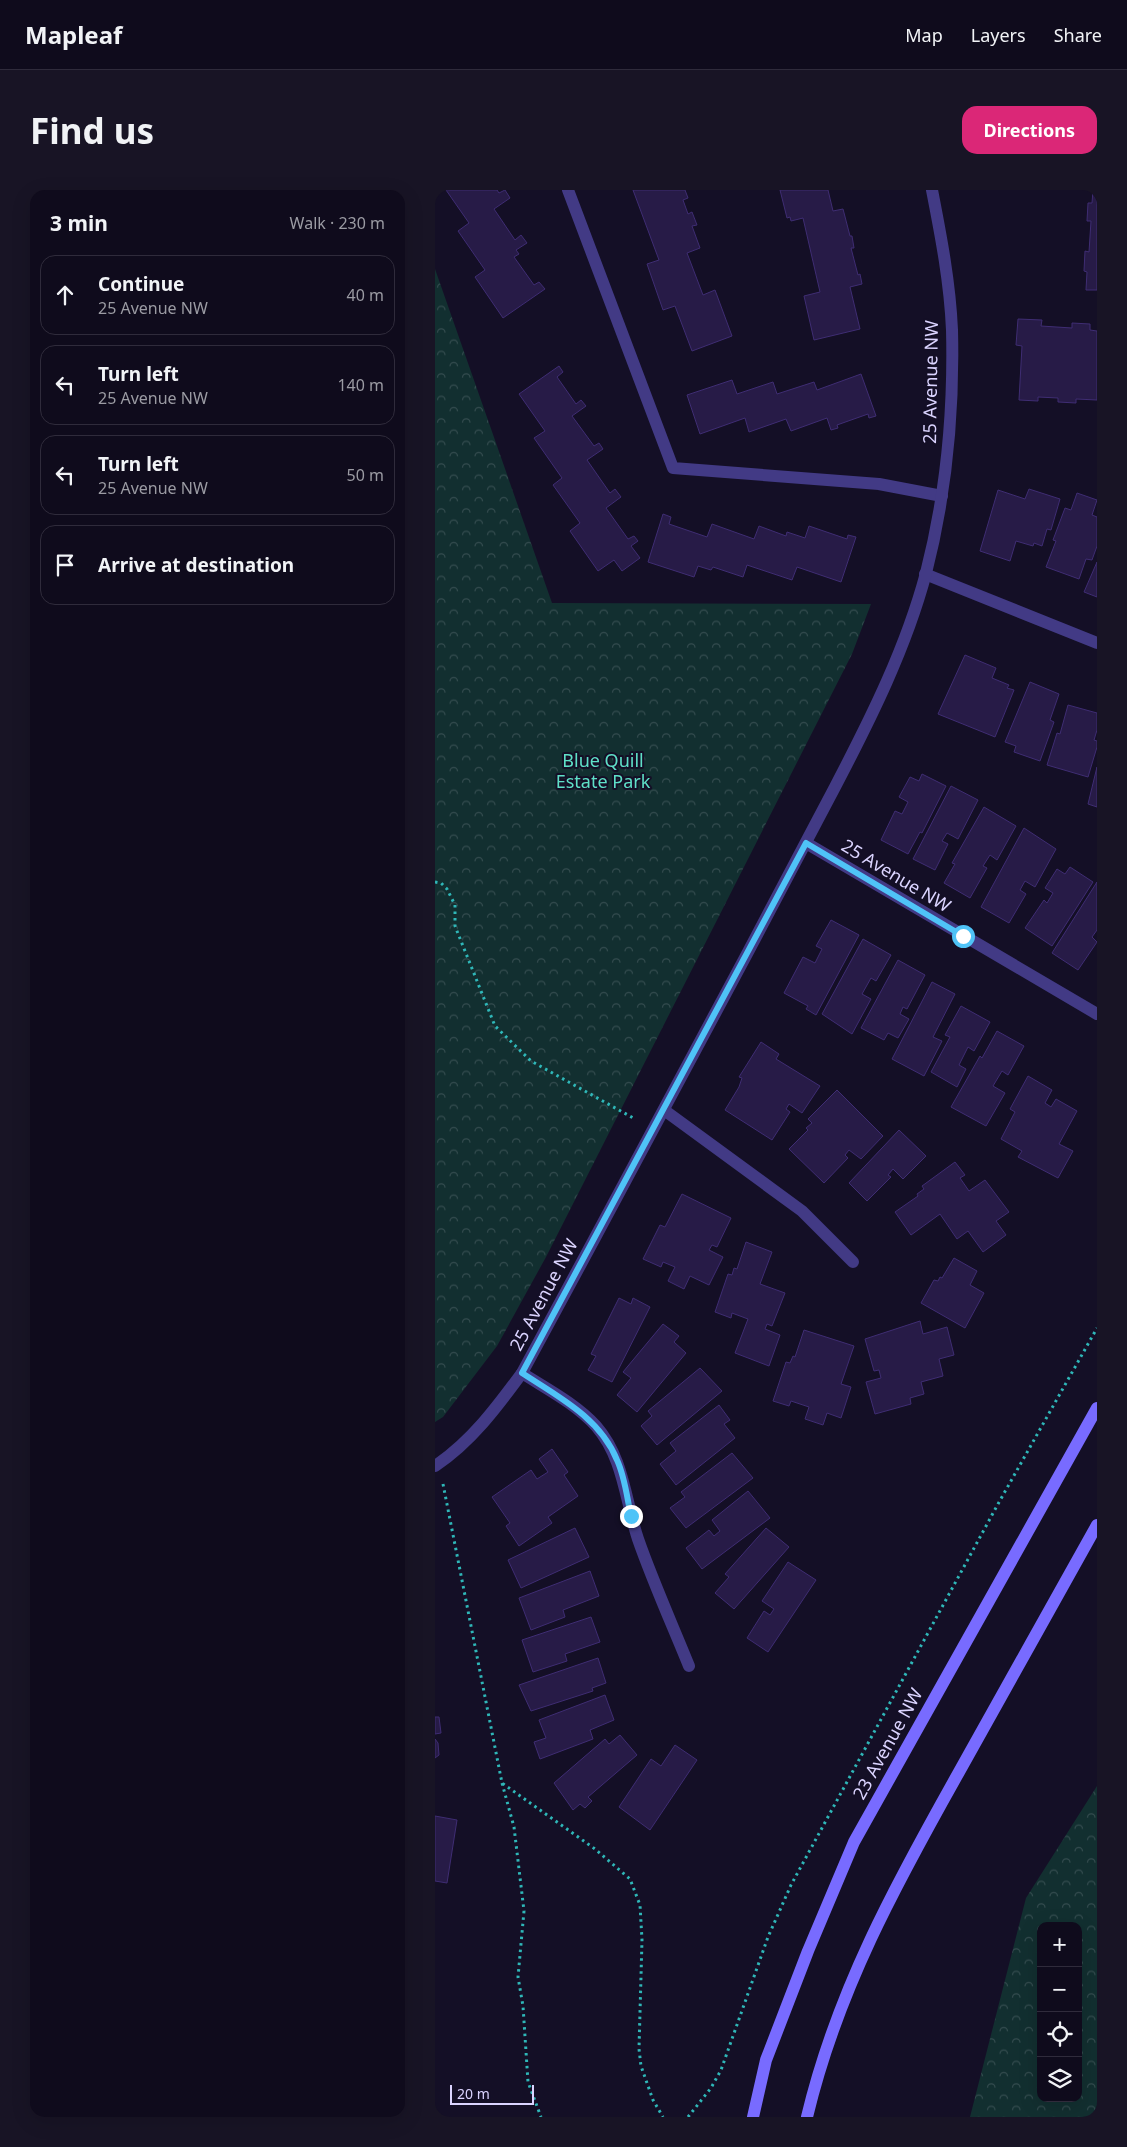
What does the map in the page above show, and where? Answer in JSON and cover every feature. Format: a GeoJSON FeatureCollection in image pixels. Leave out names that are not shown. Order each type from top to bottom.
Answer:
{"type":"FeatureCollection","features":[{"type":"Feature","properties":{"kind":"main road","name":"23 Avenue NW"},"geometry":{"type":"LineString","coordinates":[[753,2117],[766,2060],[808,1951],[854,1842],[1097,1408]]}},
{"type":"Feature","properties":{"kind":"main road"},"geometry":{"type":"LineString","coordinates":[[807,2117],[817,2078],[855,1970],[908,1863],[1097,1525]]}},
{"type":"Feature","properties":{"kind":"street"},"geometry":{"type":"LineString","coordinates":[[568,190],[673,468],[879,484],[942,496]]}},
{"type":"Feature","properties":{"kind":"street","name":"25 Avenue NW"},"geometry":{"type":"LineString","coordinates":[[689,1666],[638,1538],[618,1462],[611,1446],[596,1426],[577,1408],[522,1373],[655,1127],[871,719],[891,671],[925,574],[942,496],[952,380],[952,329],[948,282],[932,190]]}},
{"type":"Feature","properties":{"kind":"street"},"geometry":{"type":"LineString","coordinates":[[925,574],[1097,643]]}},
{"type":"Feature","properties":{"kind":"street","name":"25 Avenue NW"},"geometry":{"type":"LineString","coordinates":[[806,843],[1097,1014]]}},
{"type":"Feature","properties":{"kind":"street"},"geometry":{"type":"LineString","coordinates":[[664,1110],[802,1211],[853,1262]]}},
{"type":"Feature","properties":{"kind":"street"},"geometry":{"type":"LineString","coordinates":[[437,1465],[465,1443],[491,1415],[522,1373]]}},
{"type":"Feature","properties":{"kind":"path"},"geometry":{"type":"LineString","coordinates":[[435,882],[441,883],[447,889],[455,905],[455,926],[495,1026],[531,1061],[627,1116],[655,1127]]}},
{"type":"Feature","properties":{"kind":"path"},"geometry":{"type":"LineString","coordinates":[[688,2117],[711,2088],[721,2070],[768,1937],[791,1884],[993,1512],[1097,1328]]}},
{"type":"Feature","properties":{"kind":"path"},"geometry":{"type":"LineString","coordinates":[[437,1465],[502,1783],[514,1827],[524,1911],[518,1977],[523,2006],[528,2082],[541,2117]]}},
{"type":"Feature","properties":{"kind":"path"},"geometry":{"type":"LineString","coordinates":[[502,1783],[595,1849],[630,1879],[640,1905],[642,1940],[639,2049],[641,2066],[653,2100],[663,2117]]}},
{"type":"Feature","properties":{"kind":"green space","name":"Blue Quill Estate Park"},"geometry":{"type":"Polygon","coordinates":[[[435,269],[552,603],[871,604],[852,654],[546,1257],[497,1346],[443,1417],[435,1422],[435,269]]]}},
{"type":"Feature","properties":{"kind":"green space"},"geometry":{"type":"Polygon","coordinates":[[[1097,1786],[1097,2117],[970,2117],[1026,1898],[1097,1786]]]}},
{"type":"Feature","properties":{"kind":"building"},"geometry":{"type":"Polygon","coordinates":[[[446,190],[497,190],[499,193],[505,190],[510,198],[494,209],[515,240],[521,235],[527,243],[516,250],[519,254],[514,257],[534,285],[539,282],[545,289],[503,318],[475,277],[485,270],[458,231],[469,223],[446,190]]]}},
{"type":"Feature","properties":{"kind":"building"},"geometry":{"type":"Polygon","coordinates":[[[633,190],[685,190],[688,198],[683,200],[688,214],[692,212],[697,225],[692,226],[700,248],[687,253],[703,295],[715,290],[732,336],[692,351],[675,306],[663,310],[647,264],[659,260],[633,190]]]}},
{"type":"Feature","properties":{"kind":"building"},"geometry":{"type":"Polygon","coordinates":[[[780,190],[828,190],[833,211],[843,209],[850,236],[852,236],[854,248],[851,248],[862,284],[850,287],[860,329],[814,340],[804,296],[820,292],[803,218],[791,221],[790,217],[787,218],[780,190]]]}},
{"type":"Feature","properties":{"kind":"building"},"geometry":{"type":"Polygon","coordinates":[[[1093,190],[1097,190],[1097,290],[1086,290],[1087,272],[1084,271],[1085,251],[1089,252],[1091,221],[1087,221],[1088,203],[1092,203],[1093,190]]]}},
{"type":"Feature","properties":{"kind":"building"},"geometry":{"type":"Polygon","coordinates":[[[1018,319],[1042,320],[1041,326],[1072,328],[1072,323],[1090,324],[1090,330],[1097,331],[1097,400],[1076,399],[1076,403],[1058,402],[1058,398],[1038,397],[1038,401],[1019,400],[1022,346],[1016,345],[1018,319]]]}},
{"type":"Feature","properties":{"kind":"building"},"geometry":{"type":"Polygon","coordinates":[[[559,366],[563,372],[557,377],[576,404],[581,400],[586,406],[572,416],[594,446],[599,443],[603,449],[587,460],[610,493],[615,489],[621,497],[606,508],[628,539],[634,536],[638,541],[631,546],[640,558],[622,571],[614,560],[598,571],[570,531],[580,523],[553,485],[562,478],[534,438],[545,431],[519,394],[559,366]]]}},
{"type":"Feature","properties":{"kind":"building"},"geometry":{"type":"Polygon","coordinates":[[[861,374],[876,416],[869,418],[868,414],[837,425],[838,428],[831,430],[827,418],[791,431],[786,419],[749,432],[745,418],[700,434],[687,395],[732,380],[737,394],[773,382],[777,394],[814,382],[817,390],[861,374]]]}},
{"type":"Feature","properties":{"kind":"building"},"geometry":{"type":"Polygon","coordinates":[[[1029,489],[1060,499],[1051,530],[1047,529],[1042,546],[1034,543],[1033,546],[1016,541],[1010,561],[980,551],[998,490],[1025,499],[1029,489]]]}},
{"type":"Feature","properties":{"kind":"building"},"geometry":{"type":"Polygon","coordinates":[[[1077,493],[1097,500],[1092,515],[1097,517],[1097,546],[1092,560],[1086,559],[1079,579],[1046,567],[1056,541],[1053,540],[1065,508],[1071,510],[1077,493]]]}},
{"type":"Feature","properties":{"kind":"building"},"geometry":{"type":"Polygon","coordinates":[[[663,514],[671,517],[669,524],[707,537],[712,524],[754,539],[759,526],[786,536],[787,532],[805,538],[809,526],[847,539],[848,535],[856,537],[841,582],[797,567],[792,580],[747,565],[743,577],[713,567],[711,570],[698,566],[694,577],[648,562],[663,514]]]}},
{"type":"Feature","properties":{"kind":"building"},"geometry":{"type":"Polygon","coordinates":[[[1097,562],[1097,597],[1084,592],[1097,562]]]}},
{"type":"Feature","properties":{"kind":"building"},"geometry":{"type":"Polygon","coordinates":[[[965,655],[996,668],[992,678],[1009,685],[1007,688],[1014,690],[995,737],[938,714],[965,655]]]}},
{"type":"Feature","properties":{"kind":"building"},"geometry":{"type":"Polygon","coordinates":[[[1030,682],[1059,694],[1050,720],[1054,722],[1040,761],[1014,752],[1016,746],[1005,742],[1030,682]]]}},
{"type":"Feature","properties":{"kind":"building"},"geometry":{"type":"Polygon","coordinates":[[[1068,705],[1097,713],[1097,730],[1094,740],[1097,741],[1097,747],[1088,777],[1047,765],[1057,733],[1060,734],[1068,705]]]}},
{"type":"Feature","properties":{"kind":"building"},"geometry":{"type":"Polygon","coordinates":[[[1097,767],[1097,807],[1088,804],[1097,767]]]}},
{"type":"Feature","properties":{"kind":"building"},"geometry":{"type":"Polygon","coordinates":[[[922,774],[946,786],[922,833],[920,832],[908,854],[881,840],[895,811],[902,814],[908,802],[899,797],[910,777],[919,781],[922,774]]]}},
{"type":"Feature","properties":{"kind":"building"},"geometry":{"type":"Polygon","coordinates":[[[951,786],[978,800],[958,839],[947,833],[942,841],[948,844],[935,870],[913,859],[951,786]]]}},
{"type":"Feature","properties":{"kind":"building"},"geometry":{"type":"Polygon","coordinates":[[[984,807],[1016,826],[997,860],[990,855],[983,866],[987,868],[970,898],[944,883],[955,864],[952,863],[984,807]]]}},
{"type":"Feature","properties":{"kind":"building"},"geometry":{"type":"Polygon","coordinates":[[[1024,828],[1056,849],[1035,887],[1025,881],[1020,890],[1026,894],[1009,923],[981,907],[1024,828]]]}},
{"type":"Feature","properties":{"kind":"building"},"geometry":{"type":"Polygon","coordinates":[[[1070,867],[1093,882],[1052,946],[1025,928],[1044,900],[1047,903],[1053,893],[1045,888],[1057,869],[1065,874],[1070,867]]]}},
{"type":"Feature","properties":{"kind":"building"},"geometry":{"type":"Polygon","coordinates":[[[1097,882],[1097,930],[1092,937],[1097,942],[1078,970],[1052,953],[1097,882]]]}},
{"type":"Feature","properties":{"kind":"building"},"geometry":{"type":"Polygon","coordinates":[[[831,920],[859,935],[816,1015],[806,1009],[808,1006],[784,993],[803,957],[815,963],[822,949],[816,946],[831,920]]]}},
{"type":"Feature","properties":{"kind":"building"},"geometry":{"type":"Polygon","coordinates":[[[863,939],[891,955],[876,981],[871,978],[862,994],[871,999],[852,1034],[822,1014],[863,939]]]}},
{"type":"Feature","properties":{"kind":"building"},"geometry":{"type":"Polygon","coordinates":[[[898,960],[925,975],[907,1009],[903,1007],[900,1014],[909,1019],[898,1038],[888,1033],[884,1040],[861,1028],[898,960]]]}},
{"type":"Feature","properties":{"kind":"building"},"geometry":{"type":"Polygon","coordinates":[[[932,982],[955,994],[933,1037],[942,1041],[924,1076],[892,1059],[932,982]]]}},
{"type":"Feature","properties":{"kind":"building"},"geometry":{"type":"Polygon","coordinates":[[[961,1006],[990,1022],[974,1051],[968,1047],[959,1065],[966,1069],[957,1087],[931,1072],[950,1037],[945,1035],[961,1006]]]}},
{"type":"Feature","properties":{"kind":"building"},"geometry":{"type":"Polygon","coordinates":[[[997,1031],[1024,1046],[1008,1075],[1002,1071],[993,1086],[1005,1093],[986,1126],[951,1107],[980,1056],[982,1058],[997,1031]]]}},
{"type":"Feature","properties":{"kind":"building"},"geometry":{"type":"Polygon","coordinates":[[[761,1042],[779,1054],[776,1059],[820,1086],[802,1113],[789,1104],[786,1109],[790,1112],[772,1140],[725,1110],[739,1087],[742,1078],[739,1077],[761,1042]]]}},
{"type":"Feature","properties":{"kind":"building"},"geometry":{"type":"Polygon","coordinates":[[[1028,1076],[1052,1090],[1045,1103],[1051,1107],[1056,1099],[1077,1111],[1059,1144],[1073,1151],[1058,1178],[1018,1157],[1022,1151],[1001,1139],[1015,1112],[1010,1109],[1028,1076]]]}},
{"type":"Feature","properties":{"kind":"building"},"geometry":{"type":"Polygon","coordinates":[[[837,1090],[883,1136],[861,1159],[849,1150],[845,1155],[848,1158],[824,1183],[789,1149],[808,1130],[806,1128],[812,1123],[808,1119],[837,1090]]]}},
{"type":"Feature","properties":{"kind":"building"},"geometry":{"type":"Polygon","coordinates":[[[899,1130],[926,1156],[903,1179],[893,1169],[888,1175],[891,1177],[867,1201],[849,1183],[899,1130]]]}},
{"type":"Feature","properties":{"kind":"building"},"geometry":{"type":"Polygon","coordinates":[[[955,1162],[965,1175],[960,1178],[969,1191],[985,1180],[1009,1212],[996,1221],[1006,1235],[983,1252],[968,1231],[957,1239],[940,1214],[911,1235],[895,1212],[918,1196],[917,1194],[924,1189],[922,1186],[955,1162]]]}},
{"type":"Feature","properties":{"kind":"building"},"geometry":{"type":"Polygon","coordinates":[[[682,1194],[731,1218],[717,1247],[712,1245],[709,1250],[723,1257],[709,1285],[690,1276],[684,1289],[668,1281],[675,1267],[663,1262],[661,1267],[643,1259],[660,1225],[665,1227],[682,1194]]]}},
{"type":"Feature","properties":{"kind":"building"},"geometry":{"type":"Polygon","coordinates":[[[746,1242],[772,1252],[760,1284],[785,1293],[772,1326],[767,1324],[765,1329],[780,1335],[769,1366],[735,1353],[748,1319],[732,1313],[731,1318],[715,1312],[728,1274],[732,1275],[734,1268],[737,1269],[746,1242]]]}},
{"type":"Feature","properties":{"kind":"building"},"geometry":{"type":"Polygon","coordinates":[[[954,1258],[977,1271],[970,1285],[984,1293],[965,1328],[921,1303],[934,1280],[938,1281],[940,1277],[942,1278],[954,1258]]]}},
{"type":"Feature","properties":{"kind":"building"},"geometry":{"type":"Polygon","coordinates":[[[619,1298],[631,1304],[633,1298],[650,1307],[612,1382],[588,1370],[596,1356],[591,1354],[619,1298]]]}},
{"type":"Feature","properties":{"kind":"building"},"geometry":{"type":"Polygon","coordinates":[[[920,1321],[923,1334],[947,1327],[954,1355],[939,1359],[943,1376],[921,1382],[924,1394],[910,1398],[911,1404],[875,1414],[866,1382],[881,1378],[879,1370],[874,1371],[865,1339],[920,1321]]]}},
{"type":"Feature","properties":{"kind":"building"},"geometry":{"type":"Polygon","coordinates":[[[663,1324],[679,1336],[674,1342],[686,1353],[637,1412],[617,1395],[631,1378],[623,1372],[663,1324]]]}},
{"type":"Feature","properties":{"kind":"building"},"geometry":{"type":"Polygon","coordinates":[[[804,1330],[854,1346],[841,1384],[851,1387],[841,1418],[827,1413],[823,1425],[805,1419],[809,1407],[791,1401],[789,1406],[773,1401],[786,1362],[790,1363],[793,1356],[795,1357],[804,1330]]]}},
{"type":"Feature","properties":{"kind":"building"},"geometry":{"type":"Polygon","coordinates":[[[700,1368],[722,1391],[657,1445],[641,1426],[652,1416],[648,1411],[700,1368]]]}},
{"type":"Feature","properties":{"kind":"building"},"geometry":{"type":"Polygon","coordinates":[[[719,1405],[730,1420],[724,1424],[735,1438],[676,1485],[660,1464],[676,1451],[670,1443],[719,1405]]]}},
{"type":"Feature","properties":{"kind":"building"},"geometry":{"type":"Polygon","coordinates":[[[552,1449],[568,1472],[564,1475],[578,1496],[548,1517],[552,1523],[519,1546],[506,1526],[510,1523],[492,1497],[531,1470],[537,1479],[548,1472],[539,1459],[552,1449]]]}},
{"type":"Feature","properties":{"kind":"building"},"geometry":{"type":"Polygon","coordinates":[[[732,1453],[753,1478],[686,1528],[670,1508],[685,1497],[681,1492],[732,1453]]]}},
{"type":"Feature","properties":{"kind":"building"},"geometry":{"type":"Polygon","coordinates":[[[748,1491],[770,1518],[702,1569],[686,1548],[709,1530],[714,1536],[720,1531],[712,1520],[748,1491]]]}},
{"type":"Feature","properties":{"kind":"building"},"geometry":{"type":"Polygon","coordinates":[[[575,1528],[589,1557],[521,1588],[508,1560],[575,1528]]]}},
{"type":"Feature","properties":{"kind":"building"},"geometry":{"type":"Polygon","coordinates":[[[766,1528],[789,1547],[734,1609],[715,1593],[729,1577],[725,1574],[766,1528]]]}},
{"type":"Feature","properties":{"kind":"building"},"geometry":{"type":"Polygon","coordinates":[[[788,1562],[816,1580],[768,1652],[747,1638],[764,1611],[770,1615],[774,1609],[762,1601],[788,1562]]]}},
{"type":"Feature","properties":{"kind":"building"},"geometry":{"type":"Polygon","coordinates":[[[590,1571],[599,1596],[563,1610],[565,1617],[531,1630],[519,1598],[590,1571]]]}},
{"type":"Feature","properties":{"kind":"building"},"geometry":{"type":"Polygon","coordinates":[[[591,1617],[600,1642],[565,1654],[567,1661],[533,1672],[522,1640],[591,1617]]]}},
{"type":"Feature","properties":{"kind":"building"},"geometry":{"type":"Polygon","coordinates":[[[598,1658],[606,1683],[592,1688],[593,1691],[531,1711],[519,1685],[598,1658]]]}},
{"type":"Feature","properties":{"kind":"building"},"geometry":{"type":"Polygon","coordinates":[[[605,1695],[614,1720],[590,1730],[593,1739],[540,1759],[534,1742],[546,1738],[539,1720],[605,1695]]]}},
{"type":"Feature","properties":{"kind":"building"},"geometry":{"type":"Polygon","coordinates":[[[435,1717],[439,1717],[441,1733],[435,1734],[435,1717]]]}},
{"type":"Feature","properties":{"kind":"building"},"geometry":{"type":"Polygon","coordinates":[[[620,1735],[637,1755],[588,1797],[592,1801],[585,1808],[580,1804],[573,1810],[554,1783],[605,1739],[609,1744],[620,1735]]]}},
{"type":"Feature","properties":{"kind":"building"},"geometry":{"type":"Polygon","coordinates":[[[435,1739],[438,1743],[439,1755],[435,1758],[435,1739]]]}},
{"type":"Feature","properties":{"kind":"building"},"geometry":{"type":"Polygon","coordinates":[[[675,1745],[697,1760],[650,1830],[619,1807],[651,1759],[661,1766],[675,1745]]]}},
{"type":"Feature","properties":{"kind":"building"},"geometry":{"type":"Polygon","coordinates":[[[435,1816],[457,1820],[447,1883],[435,1881],[435,1816]]]}},
{"type":"Feature","properties":{"kind":"route"},"geometry":{"type":"LineString","coordinates":[[631,1516],[618,1462],[611,1446],[596,1426],[577,1408],[522,1373],[806,843],[963,936]]}}]}
